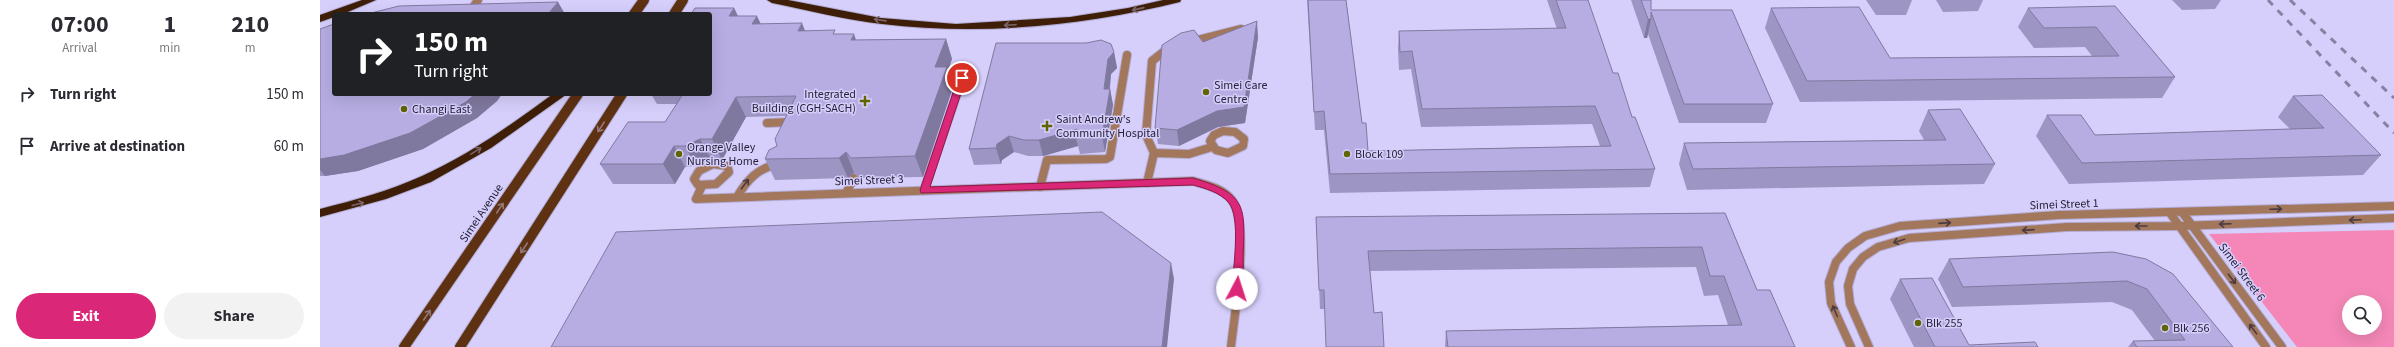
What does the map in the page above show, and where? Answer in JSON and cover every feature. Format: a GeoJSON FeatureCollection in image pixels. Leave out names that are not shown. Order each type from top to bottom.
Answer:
{"type":"FeatureCollection","features":[{"type":"Feature","properties":{"kind":"highway"},"geometry":{"type":"LineString","coordinates":[[339,12],[371,0]]}},
{"type":"Feature","properties":{"kind":"highway"},"geometry":{"type":"LineString","coordinates":[[772,0],[881,21],[956,27],[1070,20],[1128,11],[1176,0]]}},
{"type":"Feature","properties":{"kind":"highway"},"geometry":{"type":"LineString","coordinates":[[320,19],[332,15]]}},
{"type":"Feature","properties":{"kind":"highway"},"geometry":{"type":"LineString","coordinates":[[320,213],[364,203],[440,173],[501,136],[557,96]]}},
{"type":"Feature","properties":{"kind":"main road"},"geometry":{"type":"LineString","coordinates":[[635,12],[644,0]]}},
{"type":"Feature","properties":{"kind":"main road"},"geometry":{"type":"LineString","coordinates":[[675,12],[683,0]]}},
{"type":"Feature","properties":{"kind":"main road","name":"Simei Avenue"},"geometry":{"type":"LineString","coordinates":[[404,347],[577,96]]}},
{"type":"Feature","properties":{"kind":"main road"},"geometry":{"type":"LineString","coordinates":[[460,347],[621,96]]}},
{"type":"Feature","properties":{"kind":"street"},"geometry":{"type":"LineString","coordinates":[[471,7],[480,3]]}},
{"type":"Feature","properties":{"kind":"street"},"geometry":{"type":"LineString","coordinates":[[1147,183],[1154,153],[1146,135],[1152,61],[1171,46],[1249,27]]}},
{"type":"Feature","properties":{"kind":"street"},"geometry":{"type":"LineString","coordinates":[[1040,187],[1047,160],[1106,159],[1110,157],[1127,55]]}},
{"type":"Feature","properties":{"kind":"street"},"geometry":{"type":"LineString","coordinates":[[924,190],[962,78]]}},
{"type":"Feature","properties":{"kind":"street"},"geometry":{"type":"LineString","coordinates":[[767,123],[790,122],[787,129]]}},
{"type":"Feature","properties":{"kind":"street"},"geometry":{"type":"LineString","coordinates":[[1154,153],[1189,154],[1212,147]]}},
{"type":"Feature","properties":{"kind":"street"},"geometry":{"type":"LineString","coordinates":[[737,197],[745,183],[768,166],[773,156]]}},
{"type":"Feature","properties":{"kind":"street"},"geometry":{"type":"LineString","coordinates":[[768,166],[782,164]]}},
{"type":"Feature","properties":{"kind":"street"},"geometry":{"type":"LineString","coordinates":[[846,193],[854,178]]}},
{"type":"Feature","properties":{"kind":"street","name":"Simei Street 3"},"geometry":{"type":"LineString","coordinates":[[702,186],[696,199],[1193,181],[1215,188],[1232,201],[1240,216],[1238,275],[1231,347]]}},
{"type":"Feature","properties":{"kind":"street","name":"Simei Street 1"},"geometry":{"type":"LineString","coordinates":[[1851,347],[1832,303],[1830,282],[1836,262],[1848,248],[1865,236],[1900,226],[2059,215],[2394,206]]}},
{"type":"Feature","properties":{"kind":"street","name":"Simei Street 6"},"geometry":{"type":"LineString","coordinates":[[2182,212],[2282,347]]}},
{"type":"Feature","properties":{"kind":"street","name":"Simei Street 6"},"geometry":{"type":"LineString","coordinates":[[2170,213],[2266,347]]}},
{"type":"Feature","properties":{"kind":"street","name":"Simei Street 1"},"geometry":{"type":"LineString","coordinates":[[1869,347],[1850,304],[1848,286],[1853,269],[1863,257],[1878,247],[1909,238],[2067,227],[2192,226],[2394,218]]}},
{"type":"Feature","properties":{"kind":"shaded area"},"geometry":{"type":"Polygon","coordinates":[[[2394,230],[2394,347],[2297,347],[2209,234],[2394,230]]]}},
{"type":"Feature","properties":{"kind":"building"},"geometry":{"type":"Polygon","coordinates":[[[1308,0],[1346,0],[1362,123],[1366,123],[1368,151],[1611,146],[1595,106],[1422,109],[1412,51],[1400,52],[1399,31],[1566,28],[1556,0],[1588,0],[1613,73],[1618,73],[1632,117],[1635,117],[1655,169],[1330,174],[1324,111],[1314,112],[1308,0]]]}},
{"type":"Feature","properties":{"kind":"building"},"geometry":{"type":"Polygon","coordinates":[[[1641,0],[1651,0],[1651,10],[1732,10],[1773,104],[1684,104],[1651,12],[1651,19],[1648,19],[1641,0]]]}},
{"type":"Feature","properties":{"kind":"building"},"geometry":{"type":"Polygon","coordinates":[[[558,2],[550,12],[375,12],[399,6],[558,2]]]}},
{"type":"Feature","properties":{"kind":"building"},"geometry":{"type":"Polygon","coordinates":[[[2115,6],[2175,77],[1807,81],[1771,8],[1859,7],[1890,58],[2119,56],[2096,27],[2044,28],[2028,8],[2115,6]]]}},
{"type":"Feature","properties":{"kind":"building"},"geometry":{"type":"Polygon","coordinates":[[[695,8],[734,8],[729,16],[757,16],[752,24],[802,23],[798,31],[835,30],[833,34],[854,34],[851,40],[946,39],[935,67],[947,67],[915,156],[851,158],[846,152],[839,158],[765,159],[769,150],[777,146],[775,139],[796,96],[736,97],[712,139],[700,139],[685,146],[674,146],[663,164],[600,164],[628,122],[665,122],[682,96],[712,96],[712,12],[692,12],[695,8]]]}},
{"type":"Feature","properties":{"kind":"building","name":"Simei Care Centre"},"geometry":{"type":"Polygon","coordinates":[[[1257,21],[1244,107],[1217,111],[1177,130],[1155,128],[1162,45],[1181,33],[1194,30],[1203,42],[1257,21]]]}},
{"type":"Feature","properties":{"kind":"building","name":"Changi East"},"geometry":{"type":"Polygon","coordinates":[[[332,25],[332,96],[473,96],[466,102],[410,133],[344,155],[320,159],[320,29],[332,25]]]}},
{"type":"Feature","properties":{"kind":"building"},"geometry":{"type":"Polygon","coordinates":[[[1101,40],[1111,44],[1114,52],[1108,59],[1104,89],[1110,89],[1102,136],[1076,138],[1077,129],[1039,140],[1024,140],[1009,136],[997,144],[996,148],[969,149],[996,43],[1086,43],[1101,40]]]}},
{"type":"Feature","properties":{"kind":"building"},"geometry":{"type":"Polygon","coordinates":[[[2322,95],[2381,155],[2082,163],[2047,115],[2081,115],[2095,135],[2324,128],[2293,96],[2322,95]]]}},
{"type":"Feature","properties":{"kind":"building"},"geometry":{"type":"Polygon","coordinates":[[[1960,109],[1995,164],[1693,169],[1684,143],[1946,140],[1928,110],[1960,109]]]}},
{"type":"Feature","properties":{"kind":"building"},"geometry":{"type":"Polygon","coordinates":[[[1102,212],[1171,263],[1162,347],[551,347],[616,232],[1102,212]]]}},
{"type":"Feature","properties":{"kind":"building"},"geometry":{"type":"Polygon","coordinates":[[[1725,213],[1757,290],[1770,290],[1795,347],[1448,347],[1446,331],[1742,325],[1724,276],[1710,276],[1702,247],[1368,251],[1374,313],[1382,312],[1384,347],[1326,347],[1324,290],[1319,290],[1316,217],[1725,213]]]}},
{"type":"Feature","properties":{"kind":"building"},"geometry":{"type":"Polygon","coordinates":[[[2113,252],[2146,259],[2173,274],[2233,347],[2137,347],[2133,341],[2185,340],[2147,289],[2127,281],[1963,287],[1949,259],[2113,252]]]}},
{"type":"Feature","properties":{"kind":"building"},"geometry":{"type":"Polygon","coordinates":[[[1932,278],[1969,345],[2035,342],[2038,347],[1935,347],[1900,279],[1932,278]]]}},
{"type":"Feature","properties":{"kind":"railway"},"geometry":{"type":"LineString","coordinates":[[2268,0],[2394,133]]}},
{"type":"Feature","properties":{"kind":"railway"},"geometry":{"type":"LineString","coordinates":[[2290,0],[2394,98]]}},
{"type":"Feature","properties":{"kind":"place","name":"Simei Care Centre"},"geometry":{"type":"Point","coordinates":[1206,92]}},
{"type":"Feature","properties":{"kind":"place","name":"Integrated Building (CGH-SACH)"},"geometry":{"type":"Point","coordinates":[865,101]}},
{"type":"Feature","properties":{"kind":"place","name":"Changi East"},"geometry":{"type":"Point","coordinates":[404,109]}},
{"type":"Feature","properties":{"kind":"place","name":"Saint Andrew's Community Hospital"},"geometry":{"type":"Point","coordinates":[1047,126]}},
{"type":"Feature","properties":{"kind":"place","name":"Orange Valley Nursing Home"},"geometry":{"type":"Point","coordinates":[679,154]}},
{"type":"Feature","properties":{"kind":"place","name":"Block 109"},"geometry":{"type":"Point","coordinates":[1347,154]}},
{"type":"Feature","properties":{"kind":"place","name":"Blk 255"},"geometry":{"type":"Point","coordinates":[1918,323]}},
{"type":"Feature","properties":{"kind":"place","name":"Blk 256"},"geometry":{"type":"Point","coordinates":[2165,328]}},
{"type":"Feature","properties":{"kind":"route"},"geometry":{"type":"LineString","coordinates":[[962,78],[924,190],[1193,181],[1215,188],[1232,201],[1240,216],[1237,289]]}}]}
